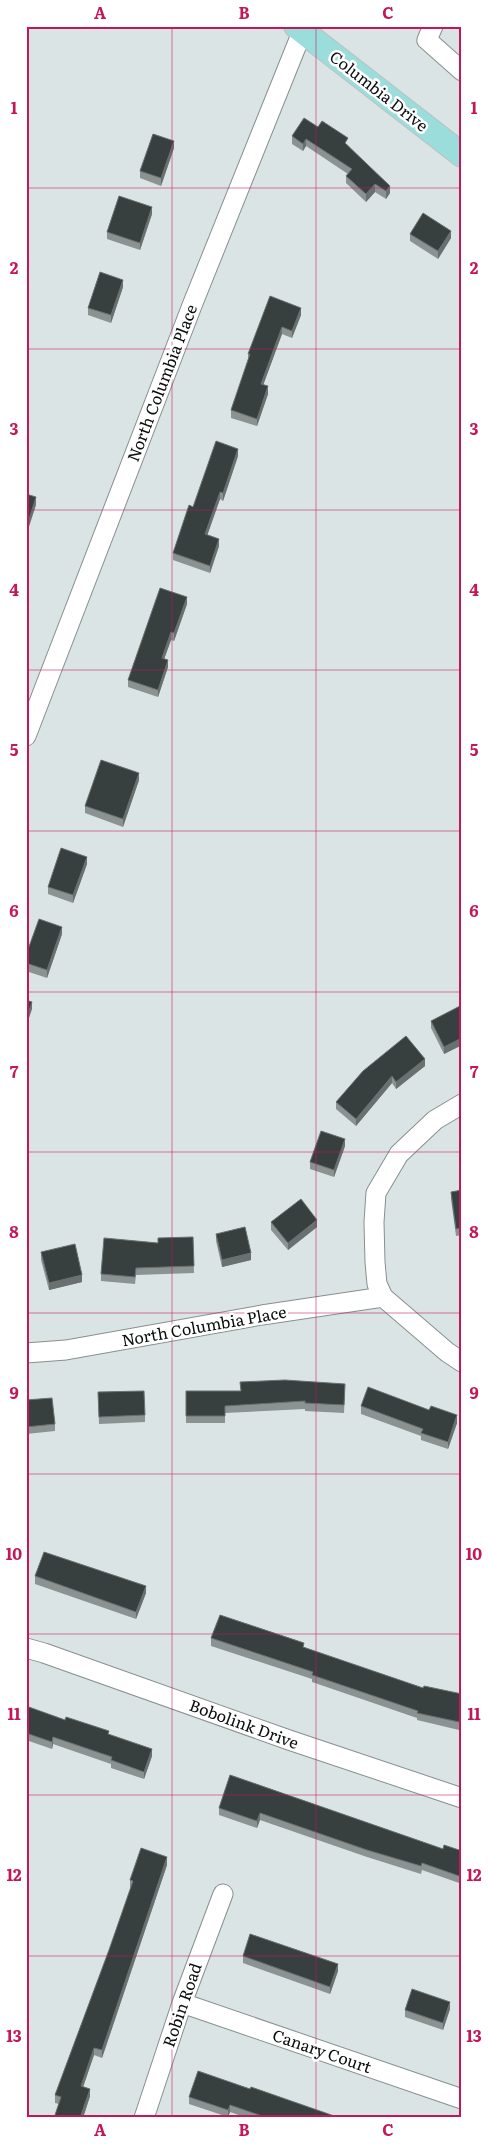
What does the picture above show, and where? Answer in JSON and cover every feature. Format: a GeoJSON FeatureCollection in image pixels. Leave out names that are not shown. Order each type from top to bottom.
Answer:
{"type":"FeatureCollection","features":[{"type":"Feature","properties":{"kind":"main road","name":"Columbia Drive"},"geometry":{"type":"LineString","coordinates":[[299,29],[462,155]]}},
{"type":"Feature","properties":{"kind":"street"},"geometry":{"type":"LineString","coordinates":[[433,26],[427,40],[462,71]]}},
{"type":"Feature","properties":{"kind":"street","name":"North Columbia Place"},"geometry":{"type":"LineString","coordinates":[[26,736],[299,29]]}},
{"type":"Feature","properties":{"kind":"street"},"geometry":{"type":"LineString","coordinates":[[462,1104],[436,1120],[399,1154],[376,1193],[374,1222],[374,1262],[377,1284],[382,1296],[447,1352],[462,1362]]}},
{"type":"Feature","properties":{"kind":"street","name":"North Columbia Place"},"geometry":{"type":"LineString","coordinates":[[26,1353],[66,1350],[382,1296]]}},
{"type":"Feature","properties":{"kind":"street","name":"Bobolink Drive"},"geometry":{"type":"LineString","coordinates":[[26,1648],[288,1740],[462,1798]]}},
{"type":"Feature","properties":{"kind":"street","name":"Robin Road"},"geometry":{"type":"LineString","coordinates":[[144,2118],[182,2003],[222,1894]]}},
{"type":"Feature","properties":{"kind":"street","name":"Canary Court"},"geometry":{"type":"LineString","coordinates":[[182,2003],[462,2099]]}},
{"type":"Feature","properties":{"kind":"building"},"geometry":{"type":"Polygon","coordinates":[[[304,118],[318,127],[322,121],[348,138],[345,143],[390,186],[386,191],[375,184],[366,194],[346,176],[352,169],[306,139],[303,144],[292,136],[304,118]]]}},
{"type":"Feature","properties":{"kind":"building"},"geometry":{"type":"Polygon","coordinates":[[[153,134],[174,141],[161,178],[140,171],[153,134]]]}},
{"type":"Feature","properties":{"kind":"building"},"geometry":{"type":"Polygon","coordinates":[[[119,196],[152,207],[140,243],[107,232],[119,196]]]}},
{"type":"Feature","properties":{"kind":"building"},"geometry":{"type":"Polygon","coordinates":[[[423,213],[451,231],[438,251],[410,234],[423,213]]]}},
{"type":"Feature","properties":{"kind":"building"},"geometry":{"type":"Polygon","coordinates":[[[100,272],[123,280],[111,315],[88,308],[100,272]]]}},
{"type":"Feature","properties":{"kind":"building"},"geometry":{"type":"Polygon","coordinates":[[[270,296],[301,308],[292,331],[282,327],[261,384],[268,386],[257,419],[231,410],[250,354],[248,354],[270,296]]]}},
{"type":"Feature","properties":{"kind":"building"},"geometry":{"type":"Polygon","coordinates":[[[216,441],[238,449],[223,493],[220,492],[205,534],[219,539],[210,566],[173,553],[189,505],[193,507],[216,441]]]}},
{"type":"Feature","properties":{"kind":"building"},"geometry":{"type":"Polygon","coordinates":[[[26,494],[36,497],[26,529],[26,494]]]}},
{"type":"Feature","properties":{"kind":"building"},"geometry":{"type":"Polygon","coordinates":[[[160,588],[187,597],[174,633],[171,632],[162,658],[168,660],[158,690],[128,680],[160,588]]]}},
{"type":"Feature","properties":{"kind":"building"},"geometry":{"type":"Polygon","coordinates":[[[101,760],[139,773],[123,819],[85,806],[101,760]]]}},
{"type":"Feature","properties":{"kind":"building"},"geometry":{"type":"Polygon","coordinates":[[[61,848],[87,857],[73,895],[48,887],[61,848]]]}},
{"type":"Feature","properties":{"kind":"building"},"geometry":{"type":"Polygon","coordinates":[[[39,919],[62,927],[47,970],[26,963],[26,955],[39,919]]]}},
{"type":"Feature","properties":{"kind":"building"},"geometry":{"type":"Polygon","coordinates":[[[26,1000],[32,1002],[26,1020],[26,1000]]]}},
{"type":"Feature","properties":{"kind":"building"},"geometry":{"type":"Polygon","coordinates":[[[462,1005],[462,1038],[444,1047],[431,1021],[462,1005]]]}},
{"type":"Feature","properties":{"kind":"building"},"geometry":{"type":"Polygon","coordinates":[[[406,1036],[425,1059],[396,1082],[392,1076],[356,1119],[336,1102],[363,1071],[406,1036]]]}},
{"type":"Feature","properties":{"kind":"building"},"geometry":{"type":"Polygon","coordinates":[[[321,1131],[345,1139],[334,1170],[310,1162],[321,1131]]]}},
{"type":"Feature","properties":{"kind":"building"},"geometry":{"type":"Polygon","coordinates":[[[462,1190],[462,1228],[456,1229],[451,1192],[462,1190]]]}},
{"type":"Feature","properties":{"kind":"building"},"geometry":{"type":"Polygon","coordinates":[[[301,1199],[317,1220],[288,1243],[271,1222],[301,1199]]]}},
{"type":"Feature","properties":{"kind":"building"},"geometry":{"type":"Polygon","coordinates":[[[245,1227],[251,1253],[222,1260],[216,1234],[245,1227]]]}},
{"type":"Feature","properties":{"kind":"building"},"geometry":{"type":"Polygon","coordinates":[[[193,1237],[194,1266],[136,1268],[135,1277],[101,1274],[104,1238],[158,1243],[158,1238],[193,1237]]]}},
{"type":"Feature","properties":{"kind":"building"},"geometry":{"type":"Polygon","coordinates":[[[75,1244],[82,1275],[49,1283],[41,1252],[75,1244]]]}},
{"type":"Feature","properties":{"kind":"building"},"geometry":{"type":"Polygon","coordinates":[[[285,1380],[345,1384],[344,1405],[305,1403],[305,1401],[225,1406],[225,1416],[186,1416],[186,1391],[241,1391],[240,1382],[285,1380]]]}},
{"type":"Feature","properties":{"kind":"building"},"geometry":{"type":"Polygon","coordinates":[[[368,1387],[429,1410],[431,1406],[457,1415],[448,1442],[421,1433],[423,1429],[361,1406],[368,1387]]]}},
{"type":"Feature","properties":{"kind":"building"},"geometry":{"type":"Polygon","coordinates":[[[144,1391],[145,1415],[99,1417],[98,1392],[144,1391]]]}},
{"type":"Feature","properties":{"kind":"building"},"geometry":{"type":"Polygon","coordinates":[[[52,1398],[55,1424],[26,1427],[26,1400],[52,1398]]]}},
{"type":"Feature","properties":{"kind":"building"},"geometry":{"type":"Polygon","coordinates":[[[44,1552],[146,1586],[136,1612],[35,1576],[44,1552]]]}},
{"type":"Feature","properties":{"kind":"building"},"geometry":{"type":"Polygon","coordinates":[[[220,1615],[304,1643],[303,1647],[423,1688],[424,1686],[462,1694],[462,1710],[459,1722],[417,1713],[418,1711],[312,1675],[313,1672],[211,1638],[220,1615]]]}},
{"type":"Feature","properties":{"kind":"building"},"geometry":{"type":"Polygon","coordinates":[[[26,1706],[65,1720],[66,1717],[109,1731],[108,1734],[152,1749],[144,1772],[111,1760],[112,1757],[53,1737],[52,1742],[26,1733],[26,1706]]]}},
{"type":"Feature","properties":{"kind":"building"},"geometry":{"type":"Polygon","coordinates":[[[230,1775],[443,1849],[444,1845],[462,1851],[462,1877],[422,1863],[421,1866],[367,1850],[260,1813],[257,1821],[219,1808],[230,1775]]]}},
{"type":"Feature","properties":{"kind":"building"},"geometry":{"type":"Polygon","coordinates":[[[141,1848],[167,1857],[102,2050],[94,2048],[81,2086],[90,2089],[80,2118],[54,2118],[61,2097],[55,2095],[109,1950],[133,1881],[130,1880],[141,1848]]]}},
{"type":"Feature","properties":{"kind":"building"},"geometry":{"type":"Polygon","coordinates":[[[250,1934],[338,1964],[330,1987],[243,1956],[250,1934]]]}},
{"type":"Feature","properties":{"kind":"building"},"geometry":{"type":"Polygon","coordinates":[[[412,1989],[450,2002],[443,2023],[405,2010],[412,1989]]]}},
{"type":"Feature","properties":{"kind":"building"},"geometry":{"type":"Polygon","coordinates":[[[198,2071],[340,2118],[268,2118],[230,2105],[228,2110],[189,2097],[198,2071]]]}}]}
